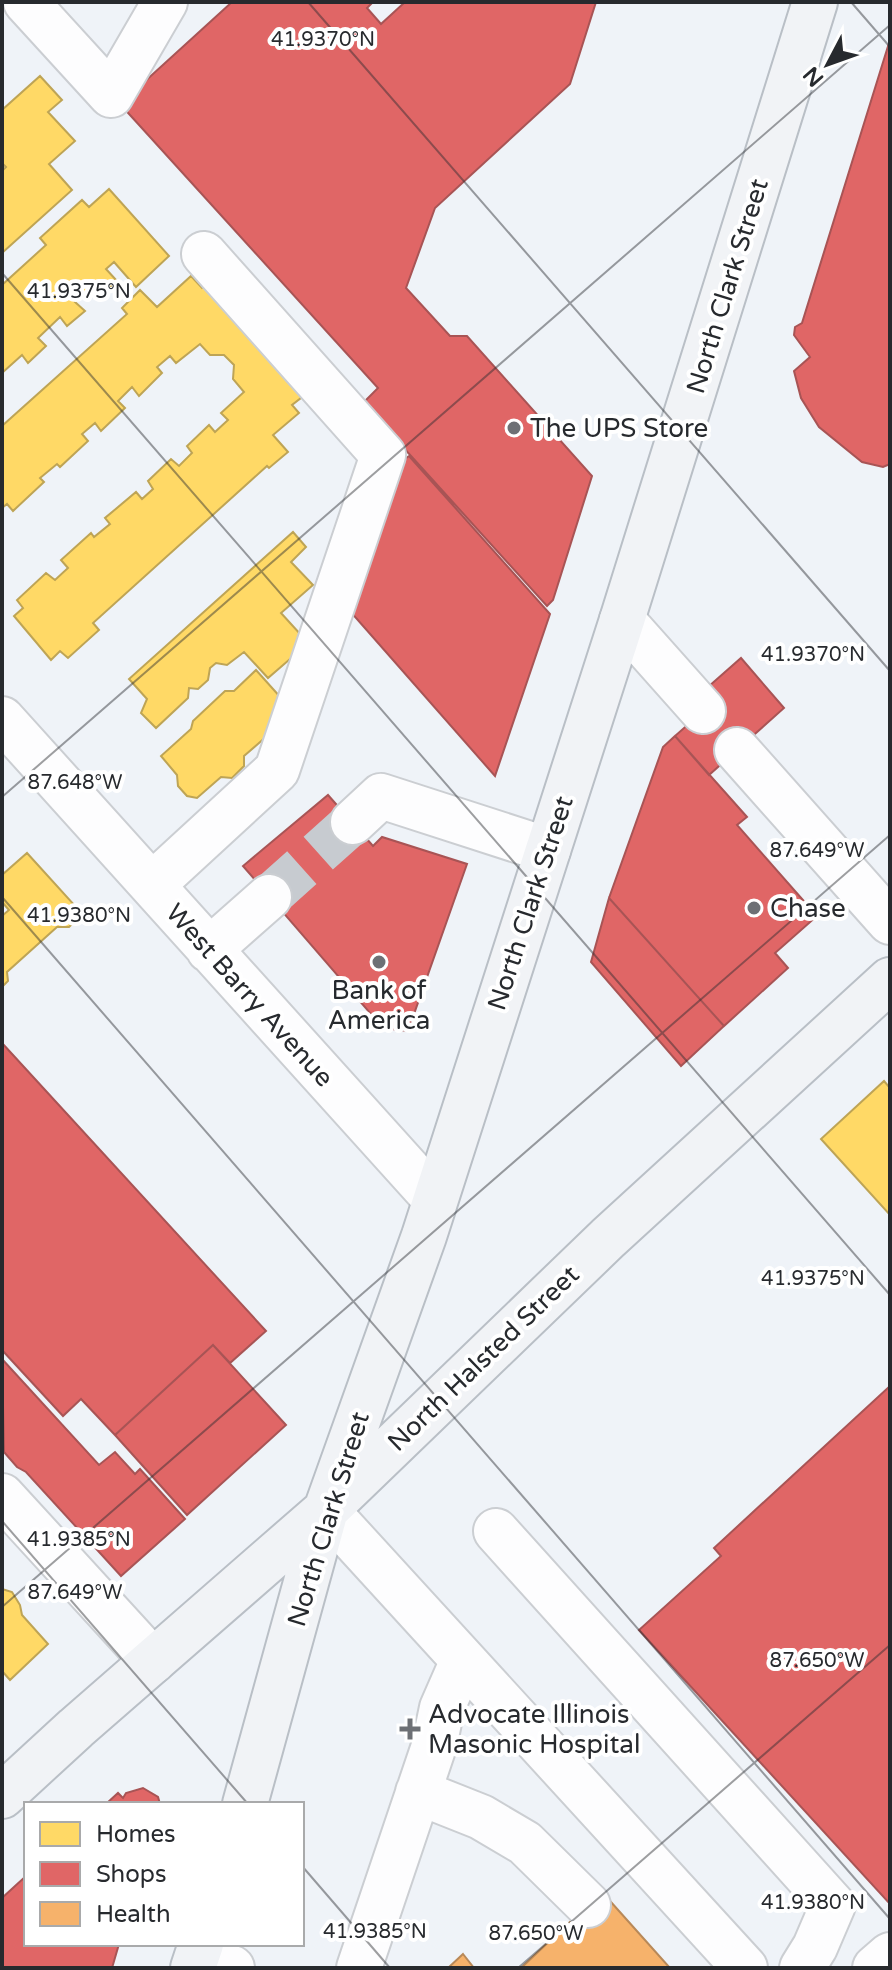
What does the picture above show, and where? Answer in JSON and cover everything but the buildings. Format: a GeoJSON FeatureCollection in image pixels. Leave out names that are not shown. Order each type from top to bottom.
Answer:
{"type":"FeatureCollection","features":[{"type":"Feature","properties":{"kind":"main road","name":"North Clark Street"},"geometry":{"type":"LineString","coordinates":[[246,1802],[326,1510],[424,1236],[622,620],[815,2]]}},
{"type":"Feature","properties":{"kind":"main road","name":"North Halsted Street"},"geometry":{"type":"LineString","coordinates":[[2,1796],[326,1510],[608,1238],[890,980]]}},
{"type":"Feature","properties":{"kind":"street"},"geometry":{"type":"LineString","coordinates":[[26,2],[111,95],[165,2]]}},
{"type":"Feature","properties":{"kind":"street"},"geometry":{"type":"LineString","coordinates":[[152,885],[277,770],[383,455],[204,254]]}},
{"type":"Feature","properties":{"kind":"street"},"geometry":{"type":"LineString","coordinates":[[622,620],[703,711]]}},
{"type":"Feature","properties":{"kind":"street","name":"West Barry Avenue"},"geometry":{"type":"LineString","coordinates":[[2,719],[435,1199]]}},
{"type":"Feature","properties":{"kind":"street"},"geometry":{"type":"LineString","coordinates":[[737,750],[890,922]]}},
{"type":"Feature","properties":{"kind":"street"},"geometry":{"type":"LineString","coordinates":[[353,822],[381,796],[548,850]]}},
{"type":"Feature","properties":{"kind":"street"},"geometry":{"type":"LineString","coordinates":[[209,950],[269,897]]}},
{"type":"Feature","properties":{"kind":"street"},"geometry":{"type":"LineString","coordinates":[[2,1496],[153,1661]]}},
{"type":"Feature","properties":{"kind":"street"},"geometry":{"type":"LineString","coordinates":[[326,1510],[745,1968]]}},
{"type":"Feature","properties":{"kind":"street"},"geometry":{"type":"LineString","coordinates":[[496,1531],[833,1905],[802,1968]]}},
{"type":"Feature","properties":{"kind":"street"},"geometry":{"type":"LineString","coordinates":[[359,1968],[434,1746],[442,1708],[463,1660]]}},
{"type":"Feature","properties":{"kind":"street"},"geometry":{"type":"LineString","coordinates":[[414,1804],[481,1817],[525,1843],[578,1914]]}},
{"type":"Feature","properties":{"kind":"street"},"geometry":{"type":"LineString","coordinates":[[875,1968],[890,1955]]}},
{"type":"Feature","properties":{"kind":"tunnel"},"geometry":{"type":"LineString","coordinates":[[269,897],[353,822]]}},
{"type":"Feature","properties":{"kind":"place","name":"The UPS Store"},"geometry":{"type":"Point","coordinates":[514,428]}},
{"type":"Feature","properties":{"kind":"place","name":"Chase"},"geometry":{"type":"Point","coordinates":[754,908]}},
{"type":"Feature","properties":{"kind":"place","name":"Bank of America"},"geometry":{"type":"Point","coordinates":[379,962]}},
{"type":"Feature","properties":{"kind":"place","name":"Advocate Illinois Masonic Hospital"},"geometry":{"type":"Point","coordinates":[410,1729]}}]}
